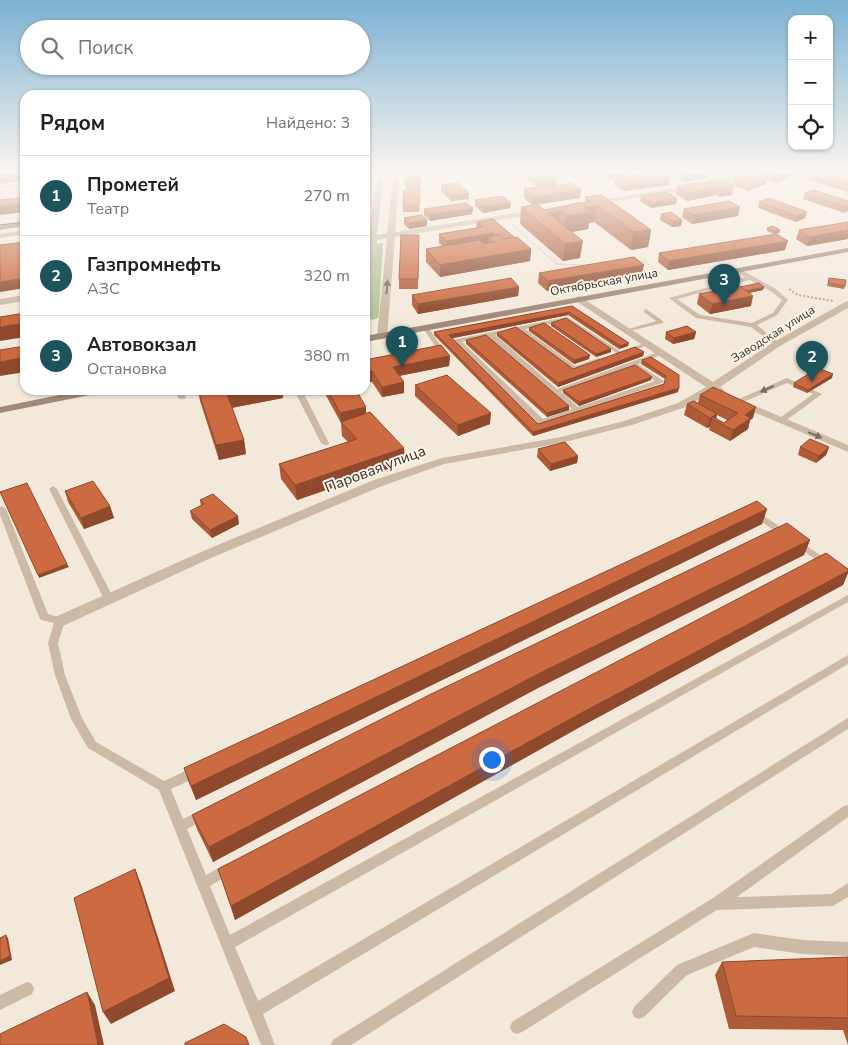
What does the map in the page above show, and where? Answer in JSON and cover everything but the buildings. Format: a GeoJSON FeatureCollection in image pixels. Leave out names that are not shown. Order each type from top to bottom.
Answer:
{"type":"FeatureCollection","features":[{"type":"Feature","properties":{"kind":"main road"},"geometry":{"type":"LineString","coordinates":[[0,223],[20,221]]}},
{"type":"Feature","properties":{"kind":"main road"},"geometry":{"type":"LineString","coordinates":[[0,228],[20,225]]}},
{"type":"Feature","properties":{"kind":"main road","name":"Октябрьская улица"},"geometry":{"type":"LineString","coordinates":[[370,338],[848,250]]}},
{"type":"Feature","properties":{"kind":"main road"},"geometry":{"type":"LineString","coordinates":[[0,410],[75,395]]}},
{"type":"Feature","properties":{"kind":"street"},"geometry":{"type":"LineString","coordinates":[[370,232],[372,220]]}},
{"type":"Feature","properties":{"kind":"street"},"geometry":{"type":"LineString","coordinates":[[382,336],[393,220]]}},
{"type":"Feature","properties":{"kind":"street"},"geometry":{"type":"LineString","coordinates":[[370,239],[505,220]]}},
{"type":"Feature","properties":{"kind":"street"},"geometry":{"type":"LineString","coordinates":[[0,302],[20,299]]}},
{"type":"Feature","properties":{"kind":"street"},"geometry":{"type":"LineString","coordinates":[[579,300],[713,387],[738,401],[848,449]]}},
{"type":"Feature","properties":{"kind":"street","name":"Заводская улица"},"geometry":{"type":"LineString","coordinates":[[713,387],[777,344],[848,304]]}},
{"type":"Feature","properties":{"kind":"street","name":"Паровая улица"},"geometry":{"type":"LineString","coordinates":[[60,621],[206,555],[378,483],[442,461],[561,440],[628,423],[682,405],[713,387]]}},
{"type":"Feature","properties":{"kind":"lane"},"geometry":{"type":"LineString","coordinates":[[0,236],[20,233]]}},
{"type":"Feature","properties":{"kind":"lane"},"geometry":{"type":"LineString","coordinates":[[738,270],[749,278],[772,288],[785,300],[775,314],[753,325]]}},
{"type":"Feature","properties":{"kind":"lane"},"geometry":{"type":"LineString","coordinates":[[749,278],[672,298],[698,317],[753,325],[777,344]]}},
{"type":"Feature","properties":{"kind":"lane"},"geometry":{"type":"LineString","coordinates":[[627,331],[660,322],[646,311]]}},
{"type":"Feature","properties":{"kind":"lane"},"geometry":{"type":"LineString","coordinates":[[634,364],[661,382],[542,422],[457,341],[567,319],[616,354],[647,344]]}},
{"type":"Feature","properties":{"kind":"lane"},"geometry":{"type":"LineString","coordinates":[[544,324],[552,329]]}},
{"type":"Feature","properties":{"kind":"lane"},"geometry":{"type":"LineString","coordinates":[[426,328],[440,349]]}},
{"type":"Feature","properties":{"kind":"lane"},"geometry":{"type":"LineString","coordinates":[[520,329],[574,369],[605,358]]}},
{"type":"Feature","properties":{"kind":"lane"},"geometry":{"type":"LineString","coordinates":[[490,335],[577,410]]}},
{"type":"Feature","properties":{"kind":"lane"},"geometry":{"type":"LineString","coordinates":[[555,392],[661,353]]}},
{"type":"Feature","properties":{"kind":"lane"},"geometry":{"type":"LineString","coordinates":[[590,356],[597,361]]}},
{"type":"Feature","properties":{"kind":"lane"},"geometry":{"type":"LineString","coordinates":[[738,401],[787,380],[818,394],[781,420]]}},
{"type":"Feature","properties":{"kind":"lane"},"geometry":{"type":"LineString","coordinates":[[301,395],[325,443]]}},
{"type":"Feature","properties":{"kind":"lane"},"geometry":{"type":"LineString","coordinates":[[53,488],[109,599]]}},
{"type":"Feature","properties":{"kind":"lane"},"geometry":{"type":"LineString","coordinates":[[2,509],[44,617],[60,621],[53,643],[60,675],[77,719],[92,745],[164,787],[268,1045]]}},
{"type":"Feature","properties":{"kind":"lane"},"geometry":{"type":"LineString","coordinates":[[747,513],[756,513],[777,534],[815,561],[834,569]]}},
{"type":"Feature","properties":{"kind":"lane"},"geometry":{"type":"LineString","coordinates":[[227,944],[848,598]]}},
{"type":"Feature","properties":{"kind":"lane"},"geometry":{"type":"LineString","coordinates":[[255,1011],[848,659]]}},
{"type":"Feature","properties":{"kind":"lane"},"geometry":{"type":"LineString","coordinates":[[338,1045],[848,723]]}},
{"type":"Feature","properties":{"kind":"lane"},"geometry":{"type":"LineString","coordinates":[[164,787],[209,766]]}},
{"type":"Feature","properties":{"kind":"lane"},"geometry":{"type":"LineString","coordinates":[[180,826],[215,809]]}},
{"type":"Feature","properties":{"kind":"lane"},"geometry":{"type":"LineString","coordinates":[[517,1027],[715,904],[848,810]]}},
{"type":"Feature","properties":{"kind":"lane"},"geometry":{"type":"LineString","coordinates":[[202,883],[238,864]]}},
{"type":"Feature","properties":{"kind":"lane"},"geometry":{"type":"LineString","coordinates":[[715,904],[832,900],[848,889]]}},
{"type":"Feature","properties":{"kind":"lane"},"geometry":{"type":"LineString","coordinates":[[639,1012],[682,970],[754,940],[803,947],[848,948]]}},
{"type":"Feature","properties":{"kind":"lane"},"geometry":{"type":"LineString","coordinates":[[0,1003],[27,989]]}},
{"type":"Feature","properties":{"kind":"path"},"geometry":{"type":"LineString","coordinates":[[512,224],[557,264],[593,265]]}},
{"type":"Feature","properties":{"kind":"path"},"geometry":{"type":"LineString","coordinates":[[636,262],[644,261],[671,283]]}},
{"type":"Feature","properties":{"kind":"green space"},"geometry":{"type":"Polygon","coordinates":[[[383,243],[379,312],[378,318],[372,320],[370,318],[370,292],[376,244],[383,243]]]}},
{"type":"Feature","properties":{"kind":"tram line"},"geometry":{"type":"LineString","coordinates":[[0,225],[20,223]]}},
{"type":"Feature","properties":{"kind":"place","name":"Автовокзал"},"geometry":{"type":"Point","coordinates":[724,305]}},
{"type":"Feature","properties":{"kind":"place","name":"Прометей"},"geometry":{"type":"Point","coordinates":[402,367]}},
{"type":"Feature","properties":{"kind":"place","name":"Газпромнефть"},"geometry":{"type":"Point","coordinates":[812,382]}}]}
